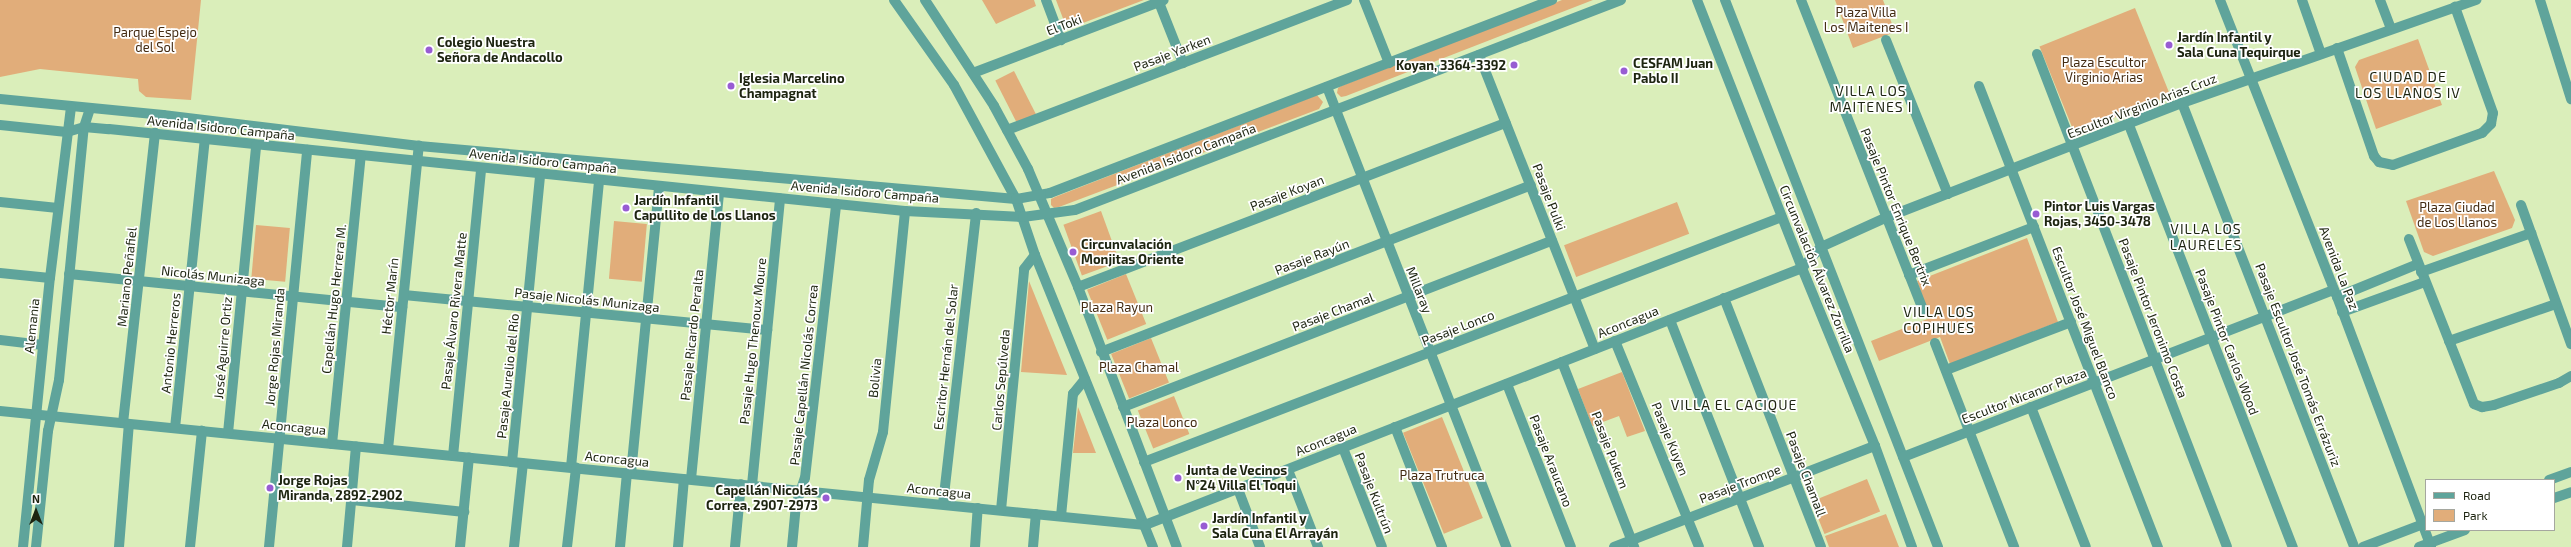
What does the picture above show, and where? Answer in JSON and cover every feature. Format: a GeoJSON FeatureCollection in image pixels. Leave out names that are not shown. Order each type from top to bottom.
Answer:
{"type":"FeatureCollection","features":[{"type":"Feature","properties":{"kind":"street"},"geometry":{"type":"LineString","coordinates":[[894,0],[954,85],[1016,199],[1035,256],[1153,547]]}},
{"type":"Feature","properties":{"kind":"street"},"geometry":{"type":"LineString","coordinates":[[925,0],[973,73],[1028,169],[1038,197],[1078,287],[1177,547]]}},
{"type":"Feature","properties":{"kind":"street"},"geometry":{"type":"LineString","coordinates":[[1046,0],[1061,40]]}},
{"type":"Feature","properties":{"kind":"street","name":"Pasaje Yarken"},"geometry":{"type":"LineString","coordinates":[[1007,130],[1347,0]]}},
{"type":"Feature","properties":{"kind":"street"},"geometry":{"type":"LineString","coordinates":[[1364,0],[1389,63]]}},
{"type":"Feature","properties":{"kind":"street","name":"Avenida Isidoro Campaña"},"geometry":{"type":"LineString","coordinates":[[0,99],[163,115],[419,146],[1016,199],[1038,197],[1552,0]]}},
{"type":"Feature","properties":{"kind":"street","name":"Avenida Isidoro Campaña"},"geometry":{"type":"LineString","coordinates":[[0,125],[67,132],[84,127],[155,133],[205,140],[905,211],[976,213],[1023,217],[1074,210],[1621,0]]}},
{"type":"Feature","properties":{"kind":"street","name":"Circunvalación Álvarez Zorrilla"},"geometry":{"type":"LineString","coordinates":[[1697,0],[1802,268],[1875,446],[1912,547]]}},
{"type":"Feature","properties":{"kind":"street","name":"Circunvalación Álvarez Zorrilla"},"geometry":{"type":"LineString","coordinates":[[1725,0],[1938,547]]}},
{"type":"Feature","properties":{"kind":"street","name":"Pasaje Pintor Enrique Bertrix"},"geometry":{"type":"LineString","coordinates":[[1801,0],[1885,218],[1910,275],[1924,312]]}},
{"type":"Feature","properties":{"kind":"street","name":"Avenida La Paz"},"geometry":{"type":"LineString","coordinates":[[2220,0],[2252,78],[2424,524]]}},
{"type":"Feature","properties":{"kind":"street"},"geometry":{"type":"LineString","coordinates":[[2302,0],[2321,54]]}},
{"type":"Feature","properties":{"kind":"street"},"geometry":{"type":"LineString","coordinates":[[2380,0],[2391,29]]}},
{"type":"Feature","properties":{"kind":"street","name":"Escultor Virginio Arias Cruz"},"geometry":{"type":"LineString","coordinates":[[1821,247],[1885,218],[2129,125],[2182,103],[2391,29],[2456,4],[2476,0]]}},
{"type":"Feature","properties":{"kind":"street"},"geometry":{"type":"LineString","coordinates":[[2540,0],[2571,99]]}},
{"type":"Feature","properties":{"kind":"street"},"geometry":{"type":"LineString","coordinates":[[1160,1],[1184,63]]}},
{"type":"Feature","properties":{"kind":"street","name":"El Toki"},"geometry":{"type":"LineString","coordinates":[[973,73],[1160,1]]}},
{"type":"Feature","properties":{"kind":"street"},"geometry":{"type":"LineString","coordinates":[[2337,48],[2374,156],[2379,162],[2393,165],[2482,134],[2491,124],[2492,114],[2456,4]]}},
{"type":"Feature","properties":{"kind":"street"},"geometry":{"type":"LineString","coordinates":[[1886,40],[1948,194]]}},
{"type":"Feature","properties":{"kind":"street","name":"Pasaje Pulki"},"geometry":{"type":"LineString","coordinates":[[1479,54],[1595,349]]}},
{"type":"Feature","properties":{"kind":"street","name":"Pasaje Pintor Jeronimo Costa"},"geometry":{"type":"LineString","coordinates":[[2037,54],[2227,547]]}},
{"type":"Feature","properties":{"kind":"street","name":"Escultor José Miguel Blanco"},"geometry":{"type":"LineString","coordinates":[[1979,86],[2158,547]]}},
{"type":"Feature","properties":{"kind":"street","name":"Millaray"},"geometry":{"type":"LineString","coordinates":[[1327,87],[1361,179],[1506,547]]}},
{"type":"Feature","properties":{"kind":"street","name":"Pasaje Escultor José Tomás Errázuriz"},"geometry":{"type":"LineString","coordinates":[[2182,103],[2354,547]]}},
{"type":"Feature","properties":{"kind":"street","name":"Alemania"},"geometry":{"type":"LineString","coordinates":[[23,547],[50,278],[71,107]]}},
{"type":"Feature","properties":{"kind":"street"},"geometry":{"type":"LineString","coordinates":[[36,547],[48,431],[59,380],[84,127],[90,109]]}},
{"type":"Feature","properties":{"kind":"street","name":"Pasaje Koyan"},"geometry":{"type":"LineString","coordinates":[[1078,287],[1506,123]]}},
{"type":"Feature","properties":{"kind":"street","name":"Pasaje Pintor Carlos Wood"},"geometry":{"type":"LineString","coordinates":[[2129,125],[2293,547]]}},
{"type":"Feature","properties":{"kind":"street","name":"Mariano Peñafiel"},"geometry":{"type":"LineString","coordinates":[[119,547],[126,423],[155,133]]}},
{"type":"Feature","properties":{"kind":"street","name":"Antonio Herreros"},"geometry":{"type":"LineString","coordinates":[[175,428],[205,140]]}},
{"type":"Feature","properties":{"kind":"street","name":"José Aguirre Ortiz"},"geometry":{"type":"LineString","coordinates":[[228,433],[256,145]]}},
{"type":"Feature","properties":{"kind":"street","name":"Héctor Marín"},"geometry":{"type":"LineString","coordinates":[[388,449],[419,146]]}},
{"type":"Feature","properties":{"kind":"street","name":"Jorge Rojas Miranda"},"geometry":{"type":"LineString","coordinates":[[269,547],[308,150]]}},
{"type":"Feature","properties":{"kind":"street","name":"Capellán Hugo Herrera M."},"geometry":{"type":"LineString","coordinates":[[332,444],[361,156]]}},
{"type":"Feature","properties":{"kind":"street","name":"Pasaje Álvaro Rivera Matte"},"geometry":{"type":"LineString","coordinates":[[453,456],[481,168]]}},
{"type":"Feature","properties":{"kind":"street","name":"Pasaje Aurelio del Río"},"geometry":{"type":"LineString","coordinates":[[512,462],[540,174]]}},
{"type":"Feature","properties":{"kind":"street"},"geometry":{"type":"LineString","coordinates":[[567,547],[586,313],[599,180]]}},
{"type":"Feature","properties":{"kind":"street","name":"Pasaje Rayún"},"geometry":{"type":"LineString","coordinates":[[1102,352],[1531,185]]}},
{"type":"Feature","properties":{"kind":"street"},"geometry":{"type":"LineString","coordinates":[[620,547],[646,319],[658,186]]}},
{"type":"Feature","properties":{"kind":"street","name":"Pasaje Ricardo Peralta"},"geometry":{"type":"LineString","coordinates":[[678,547],[706,325],[719,192]]}},
{"type":"Feature","properties":{"kind":"street","name":"Pasaje Hugo Thenoux Moure"},"geometry":{"type":"LineString","coordinates":[[752,485],[780,198]]}},
{"type":"Feature","properties":{"kind":"street"},"geometry":{"type":"LineString","coordinates":[[0,202],[58,208]]}},
{"type":"Feature","properties":{"kind":"street","name":"Pasaje Capellán Nicolás Correa"},"geometry":{"type":"LineString","coordinates":[[792,547],[796,505],[805,478],[836,204]]}},
{"type":"Feature","properties":{"kind":"street"},"geometry":{"type":"LineString","coordinates":[[2521,205],[2571,344]]}},
{"type":"Feature","properties":{"kind":"street","name":"Bolivia"},"geometry":{"type":"LineString","coordinates":[[864,547],[869,480],[883,432],[905,211]]}},
{"type":"Feature","properties":{"kind":"street","name":"Escritor Hernán del Solar"},"geometry":{"type":"LineString","coordinates":[[943,504],[976,213]]}},
{"type":"Feature","properties":{"kind":"street","name":"Pasaje Lonco"},"geometry":{"type":"LineString","coordinates":[[1144,462],[1782,217]]}},
{"type":"Feature","properties":{"kind":"street"},"geometry":{"type":"LineString","coordinates":[[1910,275],[2034,227]]}},
{"type":"Feature","properties":{"kind":"street","name":"Escultor Nicanor Plaza"},"geometry":{"type":"LineString","coordinates":[[1903,457],[2265,317],[2531,233]]}},
{"type":"Feature","properties":{"kind":"street"},"geometry":{"type":"LineString","coordinates":[[2409,239],[2469,395],[2474,404],[2482,407],[2559,383],[2571,376]]}},
{"type":"Feature","properties":{"kind":"street","name":"Pasaje Chamal"},"geometry":{"type":"LineString","coordinates":[[1123,407],[1552,241]]}},
{"type":"Feature","properties":{"kind":"street","name":"Aconcagua"},"geometry":{"type":"LineString","coordinates":[[0,411],[1145,525],[1802,268],[1821,247]]}},
{"type":"Feature","properties":{"kind":"street","name":"Carlos Sepúlveda"},"geometry":{"type":"LineString","coordinates":[[1002,510],[1024,269],[1035,256]]}},
{"type":"Feature","properties":{"kind":"street"},"geometry":{"type":"LineString","coordinates":[[0,273],[50,278]]}},
{"type":"Feature","properties":{"kind":"street","name":"Nicolás Munizaga"},"geometry":{"type":"LineString","coordinates":[[69,274],[402,307]]}},
{"type":"Feature","properties":{"kind":"street"},"geometry":{"type":"LineString","coordinates":[[2342,312],[2425,282]]}},
{"type":"Feature","properties":{"kind":"street","name":"Pasaje Nicolás Munizaga"},"geometry":{"type":"LineString","coordinates":[[404,295],[767,330]]}},
{"type":"Feature","properties":{"kind":"street","name":"Pasaje Chamall"},"geometry":{"type":"LineString","coordinates":[[1724,298],[1821,547]]}},
{"type":"Feature","properties":{"kind":"street"},"geometry":{"type":"LineString","coordinates":[[2448,340],[2556,304]]}},
{"type":"Feature","properties":{"kind":"street"},"geometry":{"type":"LineString","coordinates":[[1670,320],[1759,547]]}},
{"type":"Feature","properties":{"kind":"street"},"geometry":{"type":"LineString","coordinates":[[1946,370],[2071,322]]}},
{"type":"Feature","properties":{"kind":"street"},"geometry":{"type":"LineString","coordinates":[[0,340],[43,345]]}},
{"type":"Feature","properties":{"kind":"street","name":"Pasaje Kuyen"},"geometry":{"type":"LineString","coordinates":[[1616,341],[1699,547]]}},
{"type":"Feature","properties":{"kind":"street"},"geometry":{"type":"LineString","coordinates":[[1935,343],[2014,547]]}},
{"type":"Feature","properties":{"kind":"street","name":"Pasaje Pukem"},"geometry":{"type":"LineString","coordinates":[[1562,362],[1633,544]]}},
{"type":"Feature","properties":{"kind":"street"},"geometry":{"type":"LineString","coordinates":[[1061,516],[1074,394],[1085,379]]}},
{"type":"Feature","properties":{"kind":"street","name":"Pasaje Araucano"},"geometry":{"type":"LineString","coordinates":[[1507,384],[1571,547]]}},
{"type":"Feature","properties":{"kind":"street"},"geometry":{"type":"LineString","coordinates":[[2031,407],[2086,547]]}},
{"type":"Feature","properties":{"kind":"street"},"geometry":{"type":"LineString","coordinates":[[1395,427],[1442,547]]}},
{"type":"Feature","properties":{"kind":"street"},"geometry":{"type":"LineString","coordinates":[[190,547],[202,431]]}},
{"type":"Feature","properties":{"kind":"street"},"geometry":{"type":"LineString","coordinates":[[347,547],[356,446]]}},
{"type":"Feature","properties":{"kind":"street","name":"Pasaje Trompe"},"geometry":{"type":"LineString","coordinates":[[1614,547],[1633,544],[1688,518],[1875,446]]}},
{"type":"Feature","properties":{"kind":"street","name":"Pasaje Kultrún"},"geometry":{"type":"LineString","coordinates":[[1343,448],[1382,547]]}},
{"type":"Feature","properties":{"kind":"street"},"geometry":{"type":"LineString","coordinates":[[460,547],[469,457]]}},
{"type":"Feature","properties":{"kind":"street"},"geometry":{"type":"LineString","coordinates":[[514,547],[523,463]]}},
{"type":"Feature","properties":{"kind":"street"},"geometry":{"type":"LineString","coordinates":[[1288,470],[1318,547]]}},
{"type":"Feature","properties":{"kind":"street"},"geometry":{"type":"LineString","coordinates":[[2552,479],[2571,472]]}},
{"type":"Feature","properties":{"kind":"street"},"geometry":{"type":"LineString","coordinates":[[735,547],[741,484]]}},
{"type":"Feature","properties":{"kind":"street"},"geometry":{"type":"LineString","coordinates":[[1238,489],[1260,547]]}},
{"type":"Feature","properties":{"kind":"street"},"geometry":{"type":"LineString","coordinates":[[2555,498],[2571,492]]}},
{"type":"Feature","properties":{"kind":"street"},"geometry":{"type":"LineString","coordinates":[[352,500],[464,512]]}},
{"type":"Feature","properties":{"kind":"street"},"geometry":{"type":"LineString","coordinates":[[975,547],[978,508]]}},
{"type":"Feature","properties":{"kind":"street"},"geometry":{"type":"LineString","coordinates":[[1033,547],[1036,514]]}},
{"type":"Feature","properties":{"kind":"street"},"geometry":{"type":"LineString","coordinates":[[2363,547],[2424,524]]}},
{"type":"Feature","properties":{"kind":"street","name":"Avenida La Paz"},"geometry":{"type":"LineString","coordinates":[[2426,531],[2430,545]]}},
{"type":"Feature","properties":{"kind":"street"},"geometry":{"type":"LineString","coordinates":[[2419,547],[2430,545],[2463,531]]}},
{"type":"Feature","properties":{"kind":"green space","name":"Parque Espejo del Sol"},"geometry":{"type":"Polygon","coordinates":[[[0,0],[201,0],[191,100],[146,97],[139,91],[138,79],[40,69],[0,77],[0,0]]]}},
{"type":"Feature","properties":{"kind":"green space"},"geometry":{"type":"Polygon","coordinates":[[[982,0],[1034,0],[1036,6],[996,24],[982,0]]]}},
{"type":"Feature","properties":{"kind":"green space"},"geometry":{"type":"Polygon","coordinates":[[[1056,0],[1144,0],[1067,29],[1056,0]]]}},
{"type":"Feature","properties":{"kind":"green space"},"geometry":{"type":"Polygon","coordinates":[[[1562,0],[1593,0],[1346,96],[1341,97],[1337,93],[1338,88],[1341,86],[1562,0]]]}},
{"type":"Feature","properties":{"kind":"green space","name":"Plaza Villa Los Maitenes I"},"geometry":{"type":"Polygon","coordinates":[[[1835,0],[1883,0],[1895,32],[1853,48],[1835,0]]]}},
{"type":"Feature","properties":{"kind":"green space","name":"Plaza Escultor Virginio Arias"},"geometry":{"type":"Polygon","coordinates":[[[2135,8],[2170,95],[2075,134],[2040,47],[2135,8]]]}},
{"type":"Feature","properties":{"kind":"green space"},"geometry":{"type":"Polygon","coordinates":[[[2418,39],[2442,105],[2376,129],[2355,67],[2359,60],[2418,39]]]}},
{"type":"Feature","properties":{"kind":"green space"},"geometry":{"type":"Polygon","coordinates":[[[1014,71],[1036,115],[1018,124],[995,81],[1014,71]]]}},
{"type":"Feature","properties":{"kind":"green space"},"geometry":{"type":"Polygon","coordinates":[[[1317,95],[1323,102],[1319,109],[1059,207],[1054,208],[1051,205],[1051,199],[1055,197],[1317,95]]]}},
{"type":"Feature","properties":{"kind":"green space","name":"Plaza Ciudad de Los Llanos"},"geometry":{"type":"Polygon","coordinates":[[[2494,171],[2515,220],[2512,228],[2433,256],[2424,252],[2406,201],[2494,171]]]}},
{"type":"Feature","properties":{"kind":"green space"},"geometry":{"type":"Polygon","coordinates":[[[1677,202],[1689,234],[1576,277],[1564,245],[1677,202]]]}},
{"type":"Feature","properties":{"kind":"green space"},"geometry":{"type":"Polygon","coordinates":[[[1101,211],[1119,262],[1082,275],[1063,225],[1101,211]]]}},
{"type":"Feature","properties":{"kind":"green space"},"geometry":{"type":"Polygon","coordinates":[[[614,221],[647,224],[642,282],[609,279],[614,221]]]}},
{"type":"Feature","properties":{"kind":"green space"},"geometry":{"type":"Polygon","coordinates":[[[256,225],[290,228],[285,282],[251,279],[256,225]]]}},
{"type":"Feature","properties":{"kind":"green space"},"geometry":{"type":"Polygon","coordinates":[[[2027,238],[2058,322],[1950,364],[1940,337],[1879,361],[1871,341],[1930,318],[1917,281],[2027,238]]]}},
{"type":"Feature","properties":{"kind":"green space","name":"Plaza Rayun"},"geometry":{"type":"Polygon","coordinates":[[[1126,274],[1146,324],[1107,340],[1087,290],[1126,274]]]}},
{"type":"Feature","properties":{"kind":"green space"},"geometry":{"type":"Polygon","coordinates":[[[1029,281],[1067,375],[1021,372],[1029,281]]]}},
{"type":"Feature","properties":{"kind":"green space","name":"Plaza Chamal"},"geometry":{"type":"Polygon","coordinates":[[[1151,338],[1169,383],[1129,399],[1111,354],[1151,338]]]}},
{"type":"Feature","properties":{"kind":"green space"},"geometry":{"type":"Polygon","coordinates":[[[1622,372],[1645,431],[1627,437],[1619,416],[1592,426],[1578,389],[1622,372]]]}},
{"type":"Feature","properties":{"kind":"green space","name":"Plaza Lonco"},"geometry":{"type":"Polygon","coordinates":[[[1174,396],[1189,434],[1153,449],[1138,411],[1174,396]]]}},
{"type":"Feature","properties":{"kind":"green space"},"geometry":{"type":"Polygon","coordinates":[[[1078,407],[1096,453],[1073,453],[1078,407]]]}},
{"type":"Feature","properties":{"kind":"green space","name":"Plaza Trutruca"},"geometry":{"type":"Polygon","coordinates":[[[1442,417],[1483,518],[1444,534],[1403,433],[1442,417]]]}},
{"type":"Feature","properties":{"kind":"green space"},"geometry":{"type":"Polygon","coordinates":[[[1867,479],[1880,511],[1824,534],[1811,501],[1867,479]]]}},
{"type":"Feature","properties":{"kind":"green space"},"geometry":{"type":"Polygon","coordinates":[[[1886,514],[1899,547],[1829,547],[1825,536],[1886,514]]]}},
{"type":"Feature","properties":{"kind":"place","name":"Jardín Infantil y Sala Cuna Tequirque"},"geometry":{"type":"Point","coordinates":[2169,45]}},
{"type":"Feature","properties":{"kind":"place","name":"Colegio Nuestra Señora de Andacollo"},"geometry":{"type":"Point","coordinates":[429,50]}},
{"type":"Feature","properties":{"kind":"place","name":"Koyan, 3364-3392"},"geometry":{"type":"Point","coordinates":[1514,65]}},
{"type":"Feature","properties":{"kind":"place","name":"CESFAM Juan Pablo II"},"geometry":{"type":"Point","coordinates":[1624,71]}},
{"type":"Feature","properties":{"kind":"place","name":"Iglesia Marcelino Champagnat"},"geometry":{"type":"Point","coordinates":[731,86]}},
{"type":"Feature","properties":{"kind":"place","name":"Jardín Infantil Capullito de Los Llanos"},"geometry":{"type":"Point","coordinates":[626,208]}},
{"type":"Feature","properties":{"kind":"place","name":"Pintor Luis Vargas Rojas, 3450-3478"},"geometry":{"type":"Point","coordinates":[2036,214]}},
{"type":"Feature","properties":{"kind":"place","name":"Circunvalación Monjitas Oriente"},"geometry":{"type":"Point","coordinates":[1073,252]}},
{"type":"Feature","properties":{"kind":"place","name":"Junta de Vecinos N°24 Villa El Toqui"},"geometry":{"type":"Point","coordinates":[1178,478]}},
{"type":"Feature","properties":{"kind":"place","name":"Jorge Rojas Miranda, 2892-2902"},"geometry":{"type":"Point","coordinates":[270,488]}},
{"type":"Feature","properties":{"kind":"place","name":"Capellán Nicolás Correa, 2907-2973"},"geometry":{"type":"Point","coordinates":[826,498]}},
{"type":"Feature","properties":{"kind":"place","name":"Jardín Infantil y Sala Cuna El Arrayán"},"geometry":{"type":"Point","coordinates":[1204,526]}},
{"type":"Feature","properties":{"kind":"district","name":"CIUDAD DE LOS LLANOS IV"},"geometry":{"type":"Point","coordinates":[2408,86]}},
{"type":"Feature","properties":{"kind":"district","name":"VILLA LOS MAITENES I"},"geometry":{"type":"Point","coordinates":[1871,100]}},
{"type":"Feature","properties":{"kind":"district","name":"VILLA LOS LAURELES"},"geometry":{"type":"Point","coordinates":[2206,238]}},
{"type":"Feature","properties":{"kind":"district","name":"VILLA LOS COPIHUES"},"geometry":{"type":"Point","coordinates":[1939,320]}},
{"type":"Feature","properties":{"kind":"district","name":"VILLA EL CACIQUE"},"geometry":{"type":"Point","coordinates":[1734,405]}}]}
